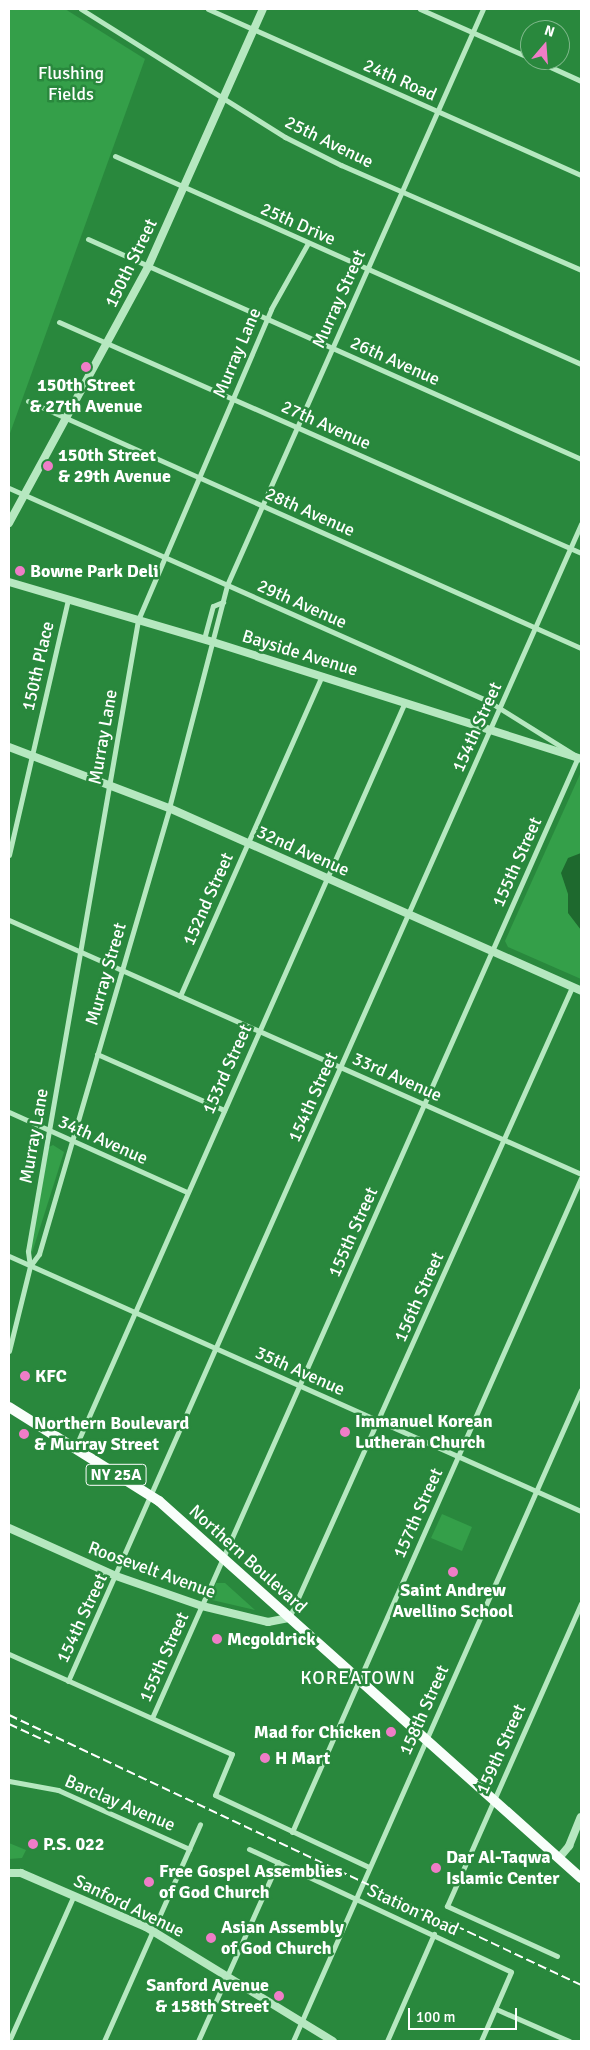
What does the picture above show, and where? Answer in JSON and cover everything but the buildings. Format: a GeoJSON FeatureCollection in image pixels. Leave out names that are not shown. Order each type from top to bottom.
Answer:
{"type":"FeatureCollection","features":[{"type":"Feature","properties":{"kind":"main road","name":"Northern Boulevard"},"geometry":{"type":"LineString","coordinates":[[9,1407],[151,1496],[581,1878]]}},
{"type":"Feature","properties":{"kind":"street","name":"25th Avenue"},"geometry":{"type":"LineString","coordinates":[[81,9],[285,137],[341,165],[402,190],[581,270]]}},
{"type":"Feature","properties":{"kind":"street","name":"24th Road"},"geometry":{"type":"LineString","coordinates":[[208,9],[581,175]]}},
{"type":"Feature","properties":{"kind":"street","name":"150th Street"},"geometry":{"type":"LineString","coordinates":[[9,523],[148,266],[263,9]]}},
{"type":"Feature","properties":{"kind":"street"},"geometry":{"type":"LineString","coordinates":[[420,9],[520,54]]}},
{"type":"Feature","properties":{"kind":"street","name":"Murray Street"},"geometry":{"type":"LineString","coordinates":[[9,1351],[30,1266],[38,1254],[72,1142],[169,808],[227,585],[483,9]]}},
{"type":"Feature","properties":{"kind":"street"},"geometry":{"type":"LineString","coordinates":[[557,70],[581,81]]}},
{"type":"Feature","properties":{"kind":"street","name":"25th Drive"},"geometry":{"type":"LineString","coordinates":[[115,156],[183,188],[581,364]]}},
{"type":"Feature","properties":{"kind":"street","name":"26th Avenue"},"geometry":{"type":"LineString","coordinates":[[88,239],[581,458]]}},
{"type":"Feature","properties":{"kind":"street","name":"Murray Lane"},"geometry":{"type":"LineString","coordinates":[[30,1266],[28,1251],[138,620],[267,319],[308,243]]}},
{"type":"Feature","properties":{"kind":"street","name":"27th Avenue"},"geometry":{"type":"LineString","coordinates":[[59,322],[581,553]]}},
{"type":"Feature","properties":{"kind":"street","name":"28th Avenue"},"geometry":{"type":"LineString","coordinates":[[28,401],[581,648]]}},
{"type":"Feature","properties":{"kind":"street","name":"29th Avenue"},"geometry":{"type":"LineString","coordinates":[[9,488],[500,708],[580,758]]}},
{"type":"Feature","properties":{"kind":"street","name":"154th Street"},"geometry":{"type":"LineString","coordinates":[[68,1681],[581,524]]}},
{"type":"Feature","properties":{"kind":"street","name":"Bayside Avenue"},"geometry":{"type":"LineString","coordinates":[[9,582],[322,675],[580,758]]}},
{"type":"Feature","properties":{"kind":"street","name":"150th Place"},"geometry":{"type":"LineString","coordinates":[[9,855],[68,599]]}},
{"type":"Feature","properties":{"kind":"street","name":"Murray Street"},"geometry":{"type":"LineString","coordinates":[[204,639],[213,606],[222,602]]}},
{"type":"Feature","properties":{"kind":"street","name":"152nd Street"},"geometry":{"type":"LineString","coordinates":[[180,996],[322,675]]}},
{"type":"Feature","properties":{"kind":"street","name":"153rd Street"},"geometry":{"type":"LineString","coordinates":[[75,1449],[405,701]]}},
{"type":"Feature","properties":{"kind":"street","name":"32nd Avenue"},"geometry":{"type":"LineString","coordinates":[[9,748],[169,808],[581,991]]}},
{"type":"Feature","properties":{"kind":"street","name":"155th Street"},"geometry":{"type":"LineString","coordinates":[[152,1718],[492,951],[580,758]]}},
{"type":"Feature","properties":{"kind":"street","name":"33rd Avenue"},"geometry":{"type":"LineString","coordinates":[[9,920],[581,1174]]}},
{"type":"Feature","properties":{"kind":"street","name":"156th Street"},"geometry":{"type":"LineString","coordinates":[[289,1618],[379,1421],[572,986]]}},
{"type":"Feature","properties":{"kind":"street"},"geometry":{"type":"LineString","coordinates":[[97,1054],[224,1110]]}},
{"type":"Feature","properties":{"kind":"street","name":"34th Avenue"},"geometry":{"type":"LineString","coordinates":[[9,1112],[72,1142],[187,1192]]}},
{"type":"Feature","properties":{"kind":"street","name":"157th Street"},"geometry":{"type":"LineString","coordinates":[[292,1832],[581,1178]]}},
{"type":"Feature","properties":{"kind":"street","name":"35th Avenue"},"geometry":{"type":"LineString","coordinates":[[9,1256],[581,1511]]}},
{"type":"Feature","properties":{"kind":"street","name":"158th Street"},"geometry":{"type":"LineString","coordinates":[[293,2041],[581,1390]]}},
{"type":"Feature","properties":{"kind":"street","name":"Roosevelt Avenue"},"geometry":{"type":"LineString","coordinates":[[9,1528],[116,1576],[202,1606],[268,1622],[289,1618]]}},
{"type":"Feature","properties":{"kind":"street","name":"159th Street"},"geometry":{"type":"LineString","coordinates":[[557,1956],[447,1906],[581,1603]]}},
{"type":"Feature","properties":{"kind":"street"},"geometry":{"type":"LineString","coordinates":[[9,1654],[232,1754],[215,1795],[369,1867]]}},
{"type":"Feature","properties":{"kind":"street","name":"Barclay Avenue"},"geometry":{"type":"LineString","coordinates":[[9,1781],[58,1790],[189,1848]]}},
{"type":"Feature","properties":{"kind":"street"},"geometry":{"type":"LineString","coordinates":[[558,1858],[568,1846],[581,1817]]}},
{"type":"Feature","properties":{"kind":"street"},"geometry":{"type":"LineString","coordinates":[[104,2041],[200,1824]]}},
{"type":"Feature","properties":{"kind":"street","name":"Station Road"},"geometry":{"type":"LineString","coordinates":[[249,1849],[434,1934],[511,1972],[496,2009]]}},
{"type":"Feature","properties":{"kind":"street"},"geometry":{"type":"LineString","coordinates":[[198,2041],[278,1862]]}},
{"type":"Feature","properties":{"kind":"street","name":"Sanford Avenue"},"geometry":{"type":"LineString","coordinates":[[9,1873],[21,1873],[153,1930],[333,2041]]}},
{"type":"Feature","properties":{"kind":"street"},"geometry":{"type":"LineString","coordinates":[[9,2041],[74,1895]]}},
{"type":"Feature","properties":{"kind":"street"},"geometry":{"type":"LineString","coordinates":[[387,2041],[434,1934]]}},
{"type":"Feature","properties":{"kind":"street"},"geometry":{"type":"LineString","coordinates":[[481,2041],[496,2009],[568,2041]]}},
{"type":"Feature","properties":{"kind":"green space","name":"Flushing Fields"},"geometry":{"type":"Polygon","coordinates":[[[9,9],[65,9],[145,59],[9,436],[9,9]]]}},
{"type":"Feature","properties":{"kind":"green space"},"geometry":{"type":"Polygon","coordinates":[[[581,772],[581,979],[508,947],[505,941],[581,772]]]}},
{"type":"Feature","properties":{"kind":"green space"},"geometry":{"type":"Polygon","coordinates":[[[53,1145],[64,1152],[32,1253],[30,1252],[49,1147],[53,1145]]]}},
{"type":"Feature","properties":{"kind":"green space"},"geometry":{"type":"Polygon","coordinates":[[[442,1514],[472,1527],[462,1551],[431,1538],[442,1514]]]}},
{"type":"Feature","properties":{"kind":"green space"},"geometry":{"type":"Polygon","coordinates":[[[216,1583],[225,1583],[255,1610],[212,1600],[216,1583]]]}},
{"type":"Feature","properties":{"kind":"green space"},"geometry":{"type":"Polygon","coordinates":[[[9,1843],[26,1850],[22,1858],[9,1859],[9,1843]]]}},
{"type":"Feature","properties":{"kind":"shaded area"},"geometry":{"type":"Polygon","coordinates":[[[581,853],[581,930],[568,913],[568,894],[561,873],[568,858],[581,853]]]}},
{"type":"Feature","properties":{"kind":"railway"},"geometry":{"type":"LineString","coordinates":[[9,1715],[581,1985]]}},
{"type":"Feature","properties":{"kind":"railway"},"geometry":{"type":"LineString","coordinates":[[9,1724],[50,1743]]}},
{"type":"Feature","properties":{"kind":"place","name":"150th Street & 27th Avenue"},"geometry":{"type":"Point","coordinates":[86,367]}},
{"type":"Feature","properties":{"kind":"place","name":"150th Street & 29th Avenue"},"geometry":{"type":"Point","coordinates":[48,466]}},
{"type":"Feature","properties":{"kind":"place","name":"Bowne Park Deli"},"geometry":{"type":"Point","coordinates":[20,571]}},
{"type":"Feature","properties":{"kind":"place","name":"KFC"},"geometry":{"type":"Point","coordinates":[25,1376]}},
{"type":"Feature","properties":{"kind":"place","name":"Immanuel Korean Lutheran Church"},"geometry":{"type":"Point","coordinates":[345,1432]}},
{"type":"Feature","properties":{"kind":"place","name":"Northern Boulevard & Murray Street"},"geometry":{"type":"Point","coordinates":[24,1434]}},
{"type":"Feature","properties":{"kind":"place","name":"Saint Andrew Avellino School"},"geometry":{"type":"Point","coordinates":[453,1572]}},
{"type":"Feature","properties":{"kind":"place","name":"Mcgoldrick"},"geometry":{"type":"Point","coordinates":[217,1639]}},
{"type":"Feature","properties":{"kind":"place","name":"Mad for Chicken"},"geometry":{"type":"Point","coordinates":[391,1732]}},
{"type":"Feature","properties":{"kind":"place","name":"H Mart"},"geometry":{"type":"Point","coordinates":[265,1758]}},
{"type":"Feature","properties":{"kind":"place","name":"P.S. 022"},"geometry":{"type":"Point","coordinates":[33,1844]}},
{"type":"Feature","properties":{"kind":"place","name":"Dar Al-Taqwa Islamic Center"},"geometry":{"type":"Point","coordinates":[436,1868]}},
{"type":"Feature","properties":{"kind":"place","name":"Free Gospel Assemblies of God Church"},"geometry":{"type":"Point","coordinates":[149,1882]}},
{"type":"Feature","properties":{"kind":"place","name":"Asian Assembly of God Church"},"geometry":{"type":"Point","coordinates":[211,1938]}},
{"type":"Feature","properties":{"kind":"place","name":"Sanford Avenue & 158th Street"},"geometry":{"type":"Point","coordinates":[279,1996]}},
{"type":"Feature","properties":{"kind":"district","name":"KOREATOWN"},"geometry":{"type":"Point","coordinates":[358,1679]}}]}
